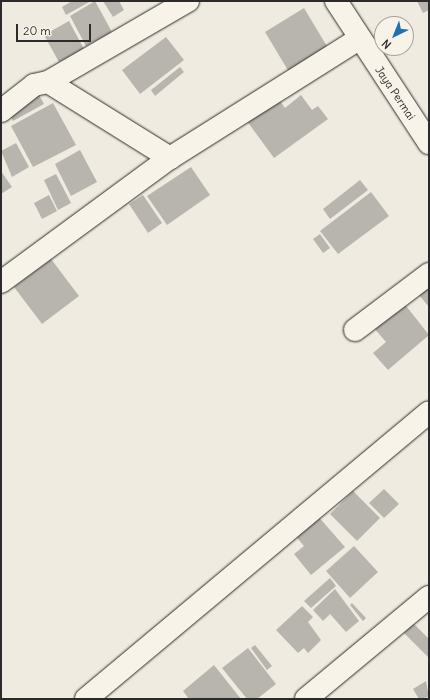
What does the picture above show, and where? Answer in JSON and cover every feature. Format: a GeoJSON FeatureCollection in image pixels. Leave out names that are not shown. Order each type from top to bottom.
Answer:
{"type":"FeatureCollection","features":[{"type":"Feature","properties":{"kind":"street"},"geometry":{"type":"LineString","coordinates":[[1,111],[34,85],[48,82],[188,1]]}},
{"type":"Feature","properties":{"kind":"street","name":"Jaya Permai"},"geometry":{"type":"LineString","coordinates":[[336,1],[359,39],[429,144]]}},
{"type":"Feature","properties":{"kind":"street"},"geometry":{"type":"LineString","coordinates":[[1,282],[170,158],[359,39]]}},
{"type":"Feature","properties":{"kind":"street"},"geometry":{"type":"LineString","coordinates":[[48,82],[170,158]]}},
{"type":"Feature","properties":{"kind":"street"},"geometry":{"type":"LineString","coordinates":[[355,330],[429,274]]}},
{"type":"Feature","properties":{"kind":"street"},"geometry":{"type":"LineString","coordinates":[[86,699],[429,412]]}},
{"type":"Feature","properties":{"kind":"street"},"geometry":{"type":"LineString","coordinates":[[306,699],[429,597]]}},
{"type":"Feature","properties":{"kind":"building"},"geometry":{"type":"Polygon","coordinates":[[[72,1],[91,1],[66,15],[62,7],[72,1]]]}},
{"type":"Feature","properties":{"kind":"building"},"geometry":{"type":"Polygon","coordinates":[[[95,1],[112,32],[86,46],[70,16],[95,1]]]}},
{"type":"Feature","properties":{"kind":"building"},"geometry":{"type":"Polygon","coordinates":[[[103,1],[119,1],[124,10],[113,17],[103,1]]]}},
{"type":"Feature","properties":{"kind":"building"},"geometry":{"type":"Polygon","coordinates":[[[417,1],[429,1],[429,10],[423,13],[417,1]]]}},
{"type":"Feature","properties":{"kind":"building"},"geometry":{"type":"Polygon","coordinates":[[[304,8],[328,48],[289,72],[265,32],[304,8]]]}},
{"type":"Feature","properties":{"kind":"building"},"geometry":{"type":"Polygon","coordinates":[[[69,21],[84,49],[59,62],[44,35],[69,21]]]}},
{"type":"Feature","properties":{"kind":"building"},"geometry":{"type":"Polygon","coordinates":[[[166,37],[184,60],[140,94],[122,70],[166,37]]]}},
{"type":"Feature","properties":{"kind":"building"},"geometry":{"type":"Polygon","coordinates":[[[180,67],[184,72],[155,96],[151,90],[180,67]]]}},
{"type":"Feature","properties":{"kind":"building"},"geometry":{"type":"Polygon","coordinates":[[[275,94],[285,108],[301,95],[312,110],[318,106],[328,119],[274,158],[244,117],[275,94]]]}},
{"type":"Feature","properties":{"kind":"building"},"geometry":{"type":"Polygon","coordinates":[[[39,95],[44,104],[13,121],[8,112],[39,95]]]}},
{"type":"Feature","properties":{"kind":"building"},"geometry":{"type":"Polygon","coordinates":[[[53,103],[76,145],[33,167],[11,126],[53,103]]]}},
{"type":"Feature","properties":{"kind":"building"},"geometry":{"type":"Polygon","coordinates":[[[16,143],[29,167],[12,177],[1,151],[16,143]]]}},
{"type":"Feature","properties":{"kind":"building"},"geometry":{"type":"Polygon","coordinates":[[[80,150],[97,182],[71,196],[55,164],[80,150]]]}},
{"type":"Feature","properties":{"kind":"building"},"geometry":{"type":"Polygon","coordinates":[[[191,167],[210,195],[167,225],[147,196],[191,167]]]}},
{"type":"Feature","properties":{"kind":"building"},"geometry":{"type":"Polygon","coordinates":[[[1,171],[12,187],[1,194],[1,171]]]}},
{"type":"Feature","properties":{"kind":"building"},"geometry":{"type":"Polygon","coordinates":[[[56,174],[71,203],[58,210],[44,180],[56,174]]]}},
{"type":"Feature","properties":{"kind":"building"},"geometry":{"type":"Polygon","coordinates":[[[360,180],[368,190],[330,219],[323,209],[360,180]]]}},
{"type":"Feature","properties":{"kind":"building"},"geometry":{"type":"Polygon","coordinates":[[[371,192],[389,216],[338,254],[320,231],[371,192]]]}},
{"type":"Feature","properties":{"kind":"building"},"geometry":{"type":"Polygon","coordinates":[[[49,195],[57,211],[42,219],[34,203],[49,195]]]}},
{"type":"Feature","properties":{"kind":"building"},"geometry":{"type":"Polygon","coordinates":[[[143,195],[162,223],[148,233],[129,204],[143,195]]]}},
{"type":"Feature","properties":{"kind":"building"},"geometry":{"type":"Polygon","coordinates":[[[320,234],[330,248],[323,253],[313,239],[320,234]]]}},
{"type":"Feature","properties":{"kind":"building"},"geometry":{"type":"Polygon","coordinates":[[[51,259],[79,296],[42,324],[14,287],[51,259]]]}},
{"type":"Feature","properties":{"kind":"building"},"geometry":{"type":"Polygon","coordinates":[[[429,286],[429,307],[419,295],[429,286]]]}},
{"type":"Feature","properties":{"kind":"building"},"geometry":{"type":"Polygon","coordinates":[[[403,302],[429,335],[388,370],[373,353],[386,342],[373,327],[403,302]]]}},
{"type":"Feature","properties":{"kind":"building"},"geometry":{"type":"Polygon","coordinates":[[[384,489],[399,504],[384,518],[369,503],[384,489]]]}},
{"type":"Feature","properties":{"kind":"building"},"geometry":{"type":"Polygon","coordinates":[[[353,491],[380,518],[357,541],[330,514],[353,491]]]}},
{"type":"Feature","properties":{"kind":"building"},"geometry":{"type":"Polygon","coordinates":[[[316,514],[345,547],[311,575],[294,554],[304,546],[293,533],[316,514]]]}},
{"type":"Feature","properties":{"kind":"building"},"geometry":{"type":"Polygon","coordinates":[[[354,546],[378,572],[350,598],[326,571],[354,546]]]}},
{"type":"Feature","properties":{"kind":"building"},"geometry":{"type":"Polygon","coordinates":[[[330,578],[336,586],[311,608],[304,601],[330,578]]]}},
{"type":"Feature","properties":{"kind":"building"},"geometry":{"type":"Polygon","coordinates":[[[335,589],[359,621],[346,632],[330,614],[323,621],[313,610],[335,589]]]}},
{"type":"Feature","properties":{"kind":"building"},"geometry":{"type":"Polygon","coordinates":[[[352,603],[366,618],[363,621],[350,605],[352,603]]]}},
{"type":"Feature","properties":{"kind":"building"},"geometry":{"type":"Polygon","coordinates":[[[302,606],[313,617],[308,622],[321,640],[308,653],[304,648],[298,653],[276,630],[302,606]]]}},
{"type":"Feature","properties":{"kind":"building"},"geometry":{"type":"Polygon","coordinates":[[[413,623],[429,639],[429,658],[404,633],[413,623]]]}},
{"type":"Feature","properties":{"kind":"building"},"geometry":{"type":"Polygon","coordinates":[[[255,645],[272,666],[267,670],[251,648],[255,645]]]}},
{"type":"Feature","properties":{"kind":"building"},"geometry":{"type":"Polygon","coordinates":[[[248,648],[276,684],[257,699],[247,699],[222,668],[248,648]]]}},
{"type":"Feature","properties":{"kind":"building"},"geometry":{"type":"Polygon","coordinates":[[[214,665],[241,699],[189,699],[183,691],[214,665]]]}},
{"type":"Feature","properties":{"kind":"building"},"geometry":{"type":"Polygon","coordinates":[[[426,681],[429,697],[419,699],[413,689],[426,681]]]}}]}
